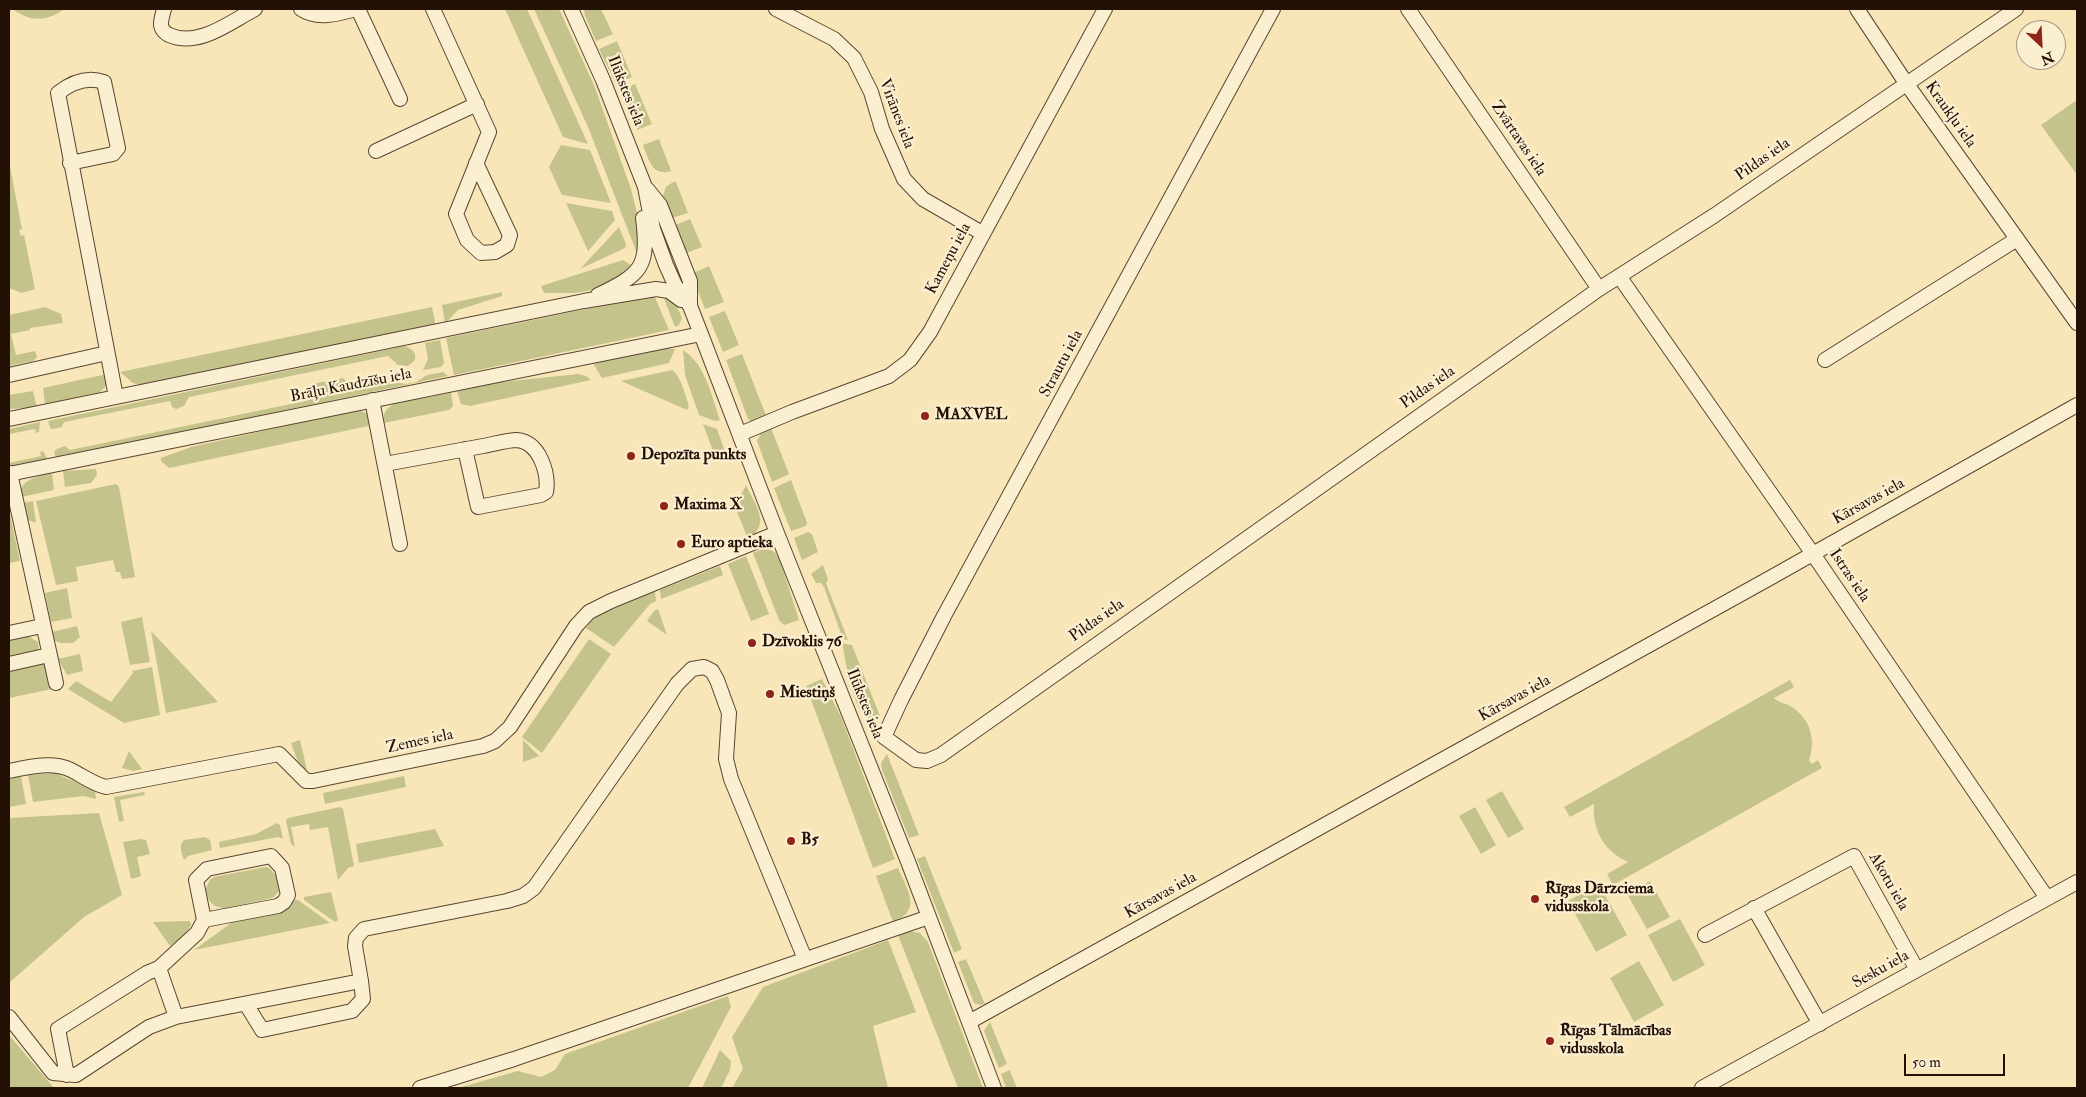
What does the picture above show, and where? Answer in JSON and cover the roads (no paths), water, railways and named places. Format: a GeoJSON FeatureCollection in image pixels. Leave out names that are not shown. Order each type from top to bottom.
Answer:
{"type":"FeatureCollection","features":[{"type":"Feature","properties":{"kind":"street"},"geometry":{"type":"LineString","coordinates":[[164,9],[160,25],[164,33],[189,40],[202,37],[255,9]]}},
{"type":"Feature","properties":{"kind":"street"},"geometry":{"type":"LineString","coordinates":[[301,9],[329,16],[357,9],[400,99]]}},
{"type":"Feature","properties":{"kind":"street"},"geometry":{"type":"LineString","coordinates":[[433,9],[489,132],[476,163],[456,214],[467,240],[481,253],[496,252],[507,245],[510,235],[476,163]]}},
{"type":"Feature","properties":{"kind":"street","name":"Ilūkstes iela"},"geometry":{"type":"LineString","coordinates":[[570,9],[603,80],[645,187],[653,229],[666,265],[675,285],[690,306],[994,1088]]}},
{"type":"Feature","properties":{"kind":"street","name":"Virānes iela"},"geometry":{"type":"LineString","coordinates":[[776,9],[834,39],[854,58],[871,92],[882,129],[904,179],[923,199],[982,234]]}},
{"type":"Feature","properties":{"kind":"street","name":"Kameņu iela"},"geometry":{"type":"LineString","coordinates":[[740,434],[792,412],[878,382],[900,370],[925,342],[1105,9]]}},
{"type":"Feature","properties":{"kind":"street","name":"Strautu iela"},"geometry":{"type":"LineString","coordinates":[[884,737],[944,616],[1273,9]]}},
{"type":"Feature","properties":{"kind":"street","name":"Zvārtavas iela"},"geometry":{"type":"LineString","coordinates":[[1408,9],[1598,289]]}},
{"type":"Feature","properties":{"kind":"street","name":"Kraukļu iela"},"geometry":{"type":"LineString","coordinates":[[1857,9],[1906,83],[2077,323]]}},
{"type":"Feature","properties":{"kind":"street","name":"Pildas iela"},"geometry":{"type":"LineString","coordinates":[[884,737],[916,760],[927,761],[940,755],[1598,289],[1715,215],[2016,9]]}},
{"type":"Feature","properties":{"kind":"street"},"geometry":{"type":"LineString","coordinates":[[70,163],[113,154],[118,148],[104,82],[96,79],[71,83],[58,93],[70,163],[116,397]]}},
{"type":"Feature","properties":{"kind":"street"},"geometry":{"type":"LineString","coordinates":[[376,151],[477,104]]}},
{"type":"Feature","properties":{"kind":"street"},"geometry":{"type":"LineString","coordinates":[[584,302],[625,282],[636,271],[643,260],[647,245],[643,214],[645,187]]}},
{"type":"Feature","properties":{"kind":"street"},"geometry":{"type":"LineString","coordinates":[[1825,360],[2017,239]]}},
{"type":"Feature","properties":{"kind":"street","name":"Istras iela"},"geometry":{"type":"LineString","coordinates":[[1619,276],[2047,898]]}},
{"type":"Feature","properties":{"kind":"street"},"geometry":{"type":"LineString","coordinates":[[9,419],[656,289],[669,291],[690,306]]}},
{"type":"Feature","properties":{"kind":"street","name":"Brāļu Kaudzīšu iela"},"geometry":{"type":"LineString","coordinates":[[9,473],[701,334]]}},
{"type":"Feature","properties":{"kind":"street"},"geometry":{"type":"LineString","coordinates":[[9,375],[107,353]]}},
{"type":"Feature","properties":{"kind":"street"},"geometry":{"type":"LineString","coordinates":[[372,400],[400,544]]}},
{"type":"Feature","properties":{"kind":"street","name":"Kārsavas iela"},"geometry":{"type":"LineString","coordinates":[[969,1022],[2077,405]]}},
{"type":"Feature","properties":{"kind":"street"},"geometry":{"type":"LineString","coordinates":[[385,464],[465,449],[518,440],[527,443],[541,459],[547,486],[546,492],[541,495],[478,507],[465,449]]}},
{"type":"Feature","properties":{"kind":"street"},"geometry":{"type":"LineString","coordinates":[[9,473],[48,655],[56,683]]}},
{"type":"Feature","properties":{"kind":"street","name":"Zemes iela"},"geometry":{"type":"LineString","coordinates":[[9,771],[56,765],[99,786],[106,787],[279,754],[306,780],[313,781],[483,746],[495,740],[510,727],[576,626],[589,612],[777,533]]}},
{"type":"Feature","properties":{"kind":"street"},"geometry":{"type":"LineString","coordinates":[[9,633],[42,626]]}},
{"type":"Feature","properties":{"kind":"street"},"geometry":{"type":"LineString","coordinates":[[9,664],[48,655]]}},
{"type":"Feature","properties":{"kind":"street"},"geometry":{"type":"LineString","coordinates":[[246,1004],[262,1030],[276,1029],[352,1011],[363,999],[354,946],[356,938],[364,930],[507,901],[523,896],[534,888],[677,684],[692,669],[704,667],[712,671],[718,680],[729,713],[726,759],[731,778],[804,959]]}},
{"type":"Feature","properties":{"kind":"street"},"geometry":{"type":"LineString","coordinates":[[862,746],[884,737]]}},
{"type":"Feature","properties":{"kind":"street"},"geometry":{"type":"LineString","coordinates":[[67,1075],[58,1029],[147,973],[159,968],[197,932],[204,920],[196,880],[208,869],[271,856],[282,868],[288,895],[284,902],[278,906],[204,920]]}},
{"type":"Feature","properties":{"kind":"street","name":"Akotu iela"},"geometry":{"type":"LineString","coordinates":[[1705,935],[1854,856],[1917,970]]}},
{"type":"Feature","properties":{"kind":"street","name":"Sesku iela"},"geometry":{"type":"LineString","coordinates":[[1702,1088],[2077,882]]}},
{"type":"Feature","properties":{"kind":"street"},"geometry":{"type":"LineString","coordinates":[[1754,908],[1820,1024]]}},
{"type":"Feature","properties":{"kind":"street"},"geometry":{"type":"LineString","coordinates":[[420,1088],[514,1059],[929,917]]}},
{"type":"Feature","properties":{"kind":"street"},"geometry":{"type":"LineString","coordinates":[[159,968],[176,1017]]}},
{"type":"Feature","properties":{"kind":"street"},"geometry":{"type":"LineString","coordinates":[[9,1016],[53,1073],[67,1075],[76,1074],[149,1027],[176,1017],[360,980]]}},
{"type":"Feature","properties":{"kind":"place","name":"MAXVEL"},"geometry":{"type":"Point","coordinates":[925,416]}},
{"type":"Feature","properties":{"kind":"place","name":"Depozīta punkts"},"geometry":{"type":"Point","coordinates":[631,456]}},
{"type":"Feature","properties":{"kind":"place","name":"Maxima X"},"geometry":{"type":"Point","coordinates":[664,506]}},
{"type":"Feature","properties":{"kind":"place","name":"Euro aptieka"},"geometry":{"type":"Point","coordinates":[681,544]}},
{"type":"Feature","properties":{"kind":"place","name":"Dzīvoklis 76"},"geometry":{"type":"Point","coordinates":[752,643]}},
{"type":"Feature","properties":{"kind":"place","name":"Miestiņš"},"geometry":{"type":"Point","coordinates":[770,694]}},
{"type":"Feature","properties":{"kind":"place","name":"B5"},"geometry":{"type":"Point","coordinates":[791,841]}},
{"type":"Feature","properties":{"kind":"place","name":"Rīgas Dārzciema vidusskola"},"geometry":{"type":"Point","coordinates":[1535,899]}},
{"type":"Feature","properties":{"kind":"place","name":"Rīgas Tālmācības vidusskola"},"geometry":{"type":"Point","coordinates":[1550,1041]}}]}
